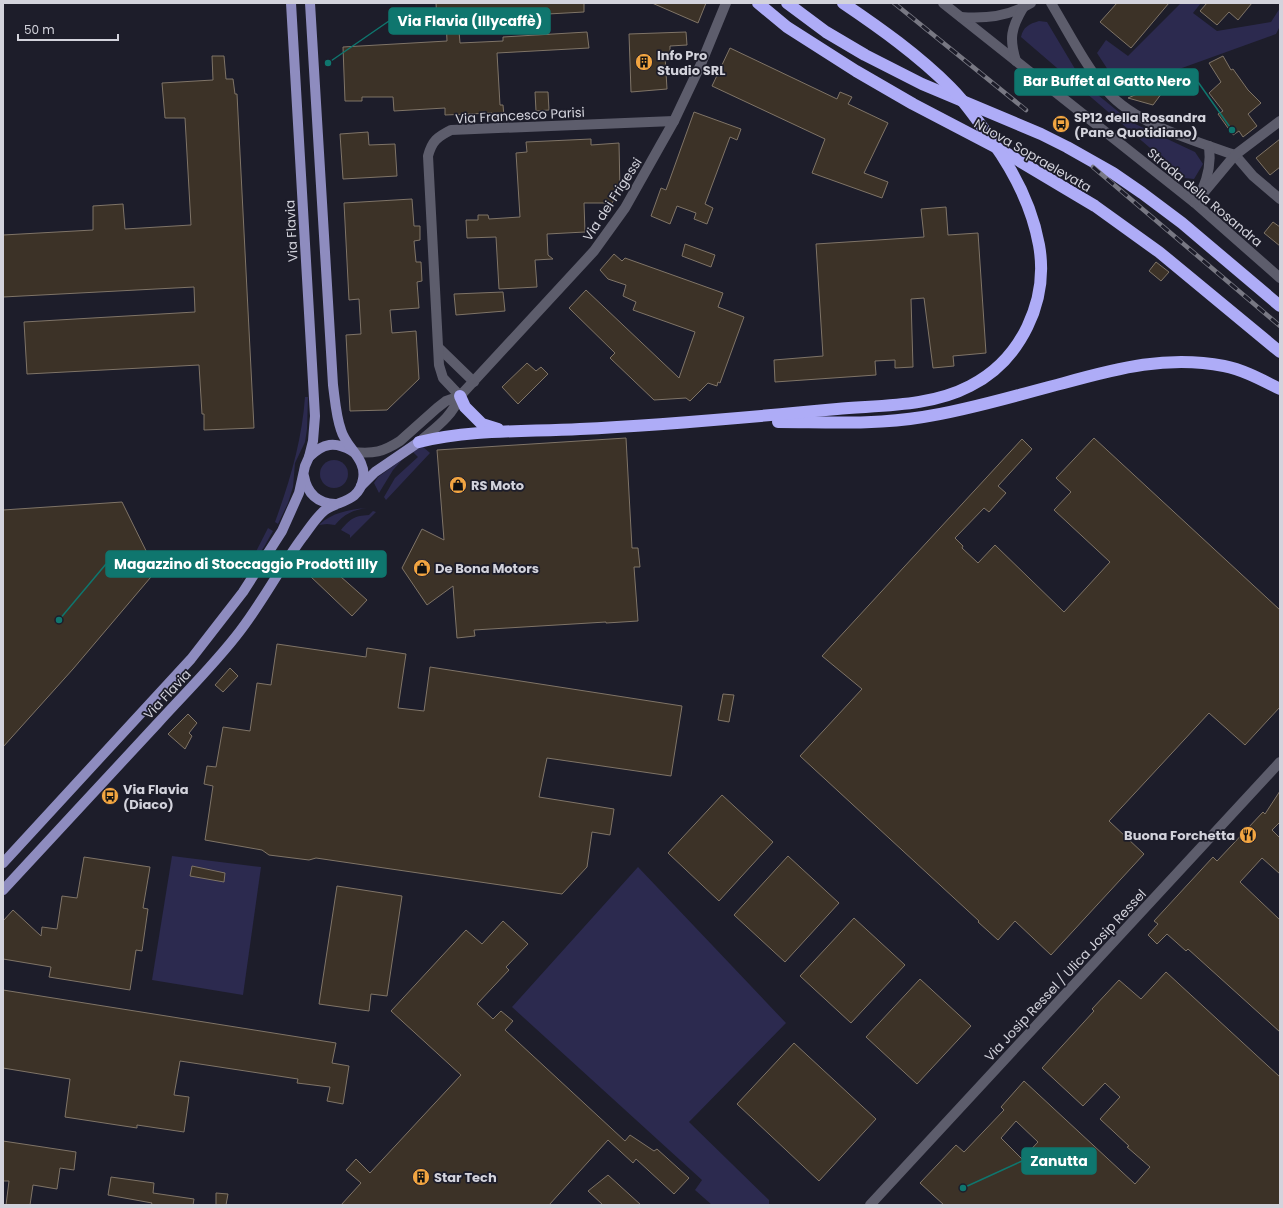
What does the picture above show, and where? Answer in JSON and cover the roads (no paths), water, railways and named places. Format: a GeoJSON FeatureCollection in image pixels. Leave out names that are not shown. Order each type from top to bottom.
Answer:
{"type":"FeatureCollection","features":[{"type":"Feature","properties":{"kind":"highway","name":"Nuova Sopraelevata"},"geometry":{"type":"LineString","coordinates":[[758,3],[787,27],[856,71],[913,104],[1000,150],[1095,206],[1159,252],[1280,352]]}},
{"type":"Feature","properties":{"kind":"highway","name":"Nuova Sopraelevata"},"geometry":{"type":"LineString","coordinates":[[787,3],[826,32],[864,55],[922,84],[1041,134],[1113,173],[1182,223],[1280,306]]}},
{"type":"Feature","properties":{"kind":"highway"},"geometry":{"type":"LineString","coordinates":[[419,442],[456,434],[580,429],[694,422],[894,405],[931,399],[968,388],[991,373],[1014,351],[1030,322],[1040,286],[1040,252],[1032,214],[1022,189],[1003,156],[975,116],[952,88],[928,66],[874,24],[843,3]]}},
{"type":"Feature","properties":{"kind":"highway"},"geometry":{"type":"LineString","coordinates":[[694,422],[862,422],[891,421],[923,417],[998,401],[1098,373],[1134,365],[1164,362],[1193,361],[1226,366],[1254,376],[1280,389]]}},
{"type":"Feature","properties":{"kind":"highway"},"geometry":{"type":"LineString","coordinates":[[460,396],[465,408],[482,424],[505,432]]}},
{"type":"Feature","properties":{"kind":"main road","name":"Via Flavia"},"geometry":{"type":"LineString","coordinates":[[3,863],[191,659],[239,598],[282,531],[299,493],[305,466],[313,441],[315,416],[292,3]]}},
{"type":"Feature","properties":{"kind":"main road"},"geometry":{"type":"LineString","coordinates":[[310,3],[333,385],[336,412],[341,431],[346,443],[353,452]]}},
{"type":"Feature","properties":{"kind":"main road","name":"Via Flavia"},"geometry":{"type":"LineString","coordinates":[[3,890],[205,671],[239,631],[311,525],[323,512],[335,504],[343,503],[350,499],[375,472],[419,442]]}},
{"type":"Feature","properties":{"kind":"main road"},"geometry":{"type":"LineString","coordinates":[[309,457],[316,450],[324,446],[333,444],[343,446],[358,456],[364,474],[361,486]]}},
{"type":"Feature","properties":{"kind":"main road"},"geometry":{"type":"LineString","coordinates":[[304,476],[305,484],[309,492],[315,498],[335,504]]}},
{"type":"Feature","properties":{"kind":"street","name":"Via dei Frigessi"},"geometry":{"type":"LineString","coordinates":[[419,442],[449,416],[455,408],[460,396],[594,251],[625,208],[674,120],[701,64],[726,3]]}},
{"type":"Feature","properties":{"kind":"street","name":"Strada della Rosandra"},"geometry":{"type":"LineString","coordinates":[[943,3],[1195,203],[1280,278]]}},
{"type":"Feature","properties":{"kind":"street"},"geometry":{"type":"LineString","coordinates":[[1052,3],[1089,66],[1108,92],[1121,104],[1144,119],[1235,155],[1253,176],[1280,199]]}},
{"type":"Feature","properties":{"kind":"street"},"geometry":{"type":"LineString","coordinates":[[961,17],[986,18],[1010,13],[1027,5]]}},
{"type":"Feature","properties":{"kind":"street"},"geometry":{"type":"LineString","coordinates":[[1016,61],[1011,35],[1014,25],[1027,5]]}},
{"type":"Feature","properties":{"kind":"street","name":"Via Francesco Parisi"},"geometry":{"type":"LineString","coordinates":[[460,396],[443,378],[439,365],[428,156],[431,146],[439,136],[451,130],[674,120]]}},
{"type":"Feature","properties":{"kind":"street"},"geometry":{"type":"LineString","coordinates":[[1195,203],[1235,155],[1280,121]]}},
{"type":"Feature","properties":{"kind":"street"},"geometry":{"type":"LineString","coordinates":[[1195,203],[1208,178],[1211,160],[1209,146]]}},
{"type":"Feature","properties":{"kind":"street"},"geometry":{"type":"LineString","coordinates":[[439,348],[474,382]]}},
{"type":"Feature","properties":{"kind":"street","name":"Via dei Frigessi"},"geometry":{"type":"LineString","coordinates":[[353,452],[374,453],[392,446],[400,441],[446,401],[460,396]]}},
{"type":"Feature","properties":{"kind":"street","name":"Via Josip Ressel / Ulica Josip Ressel"},"geometry":{"type":"LineString","coordinates":[[870,1205],[1280,762]]}},
{"type":"Feature","properties":{"kind":"railway"},"geometry":{"type":"LineString","coordinates":[[894,3],[1026,110]]}},
{"type":"Feature","properties":{"kind":"railway"},"geometry":{"type":"LineString","coordinates":[[1093,167],[1280,326]]}},
{"type":"Feature","properties":{"kind":"place","name":"Info Pro Studio SRL"},"geometry":{"type":"Point","coordinates":[644,62]}},
{"type":"Feature","properties":{"kind":"place","name":"Via Flavia (Illycaffè)"},"geometry":{"type":"Point","coordinates":[328,63]}},
{"type":"Feature","properties":{"kind":"place","name":"SP12 della Rosandra (Pane Quotidiano)"},"geometry":{"type":"Point","coordinates":[1061,124]}},
{"type":"Feature","properties":{"kind":"place","name":"Bar Buffet al Gatto Nero"},"geometry":{"type":"Point","coordinates":[1232,130]}},
{"type":"Feature","properties":{"kind":"place","name":"RS Moto"},"geometry":{"type":"Point","coordinates":[458,485]}},
{"type":"Feature","properties":{"kind":"place","name":"De Bona Motors"},"geometry":{"type":"Point","coordinates":[422,568]}},
{"type":"Feature","properties":{"kind":"place","name":"Magazzino di Stoccaggio Prodotti Illy"},"geometry":{"type":"Point","coordinates":[59,620]}},
{"type":"Feature","properties":{"kind":"place","name":"Via Flavia (Diaco)"},"geometry":{"type":"Point","coordinates":[110,796]}},
{"type":"Feature","properties":{"kind":"place","name":"Buona Forchetta"},"geometry":{"type":"Point","coordinates":[1248,835]}},
{"type":"Feature","properties":{"kind":"place","name":"Star Tech"},"geometry":{"type":"Point","coordinates":[421,1177]}},
{"type":"Feature","properties":{"kind":"place","name":"Zanutta"},"geometry":{"type":"Point","coordinates":[963,1188]}}]}
